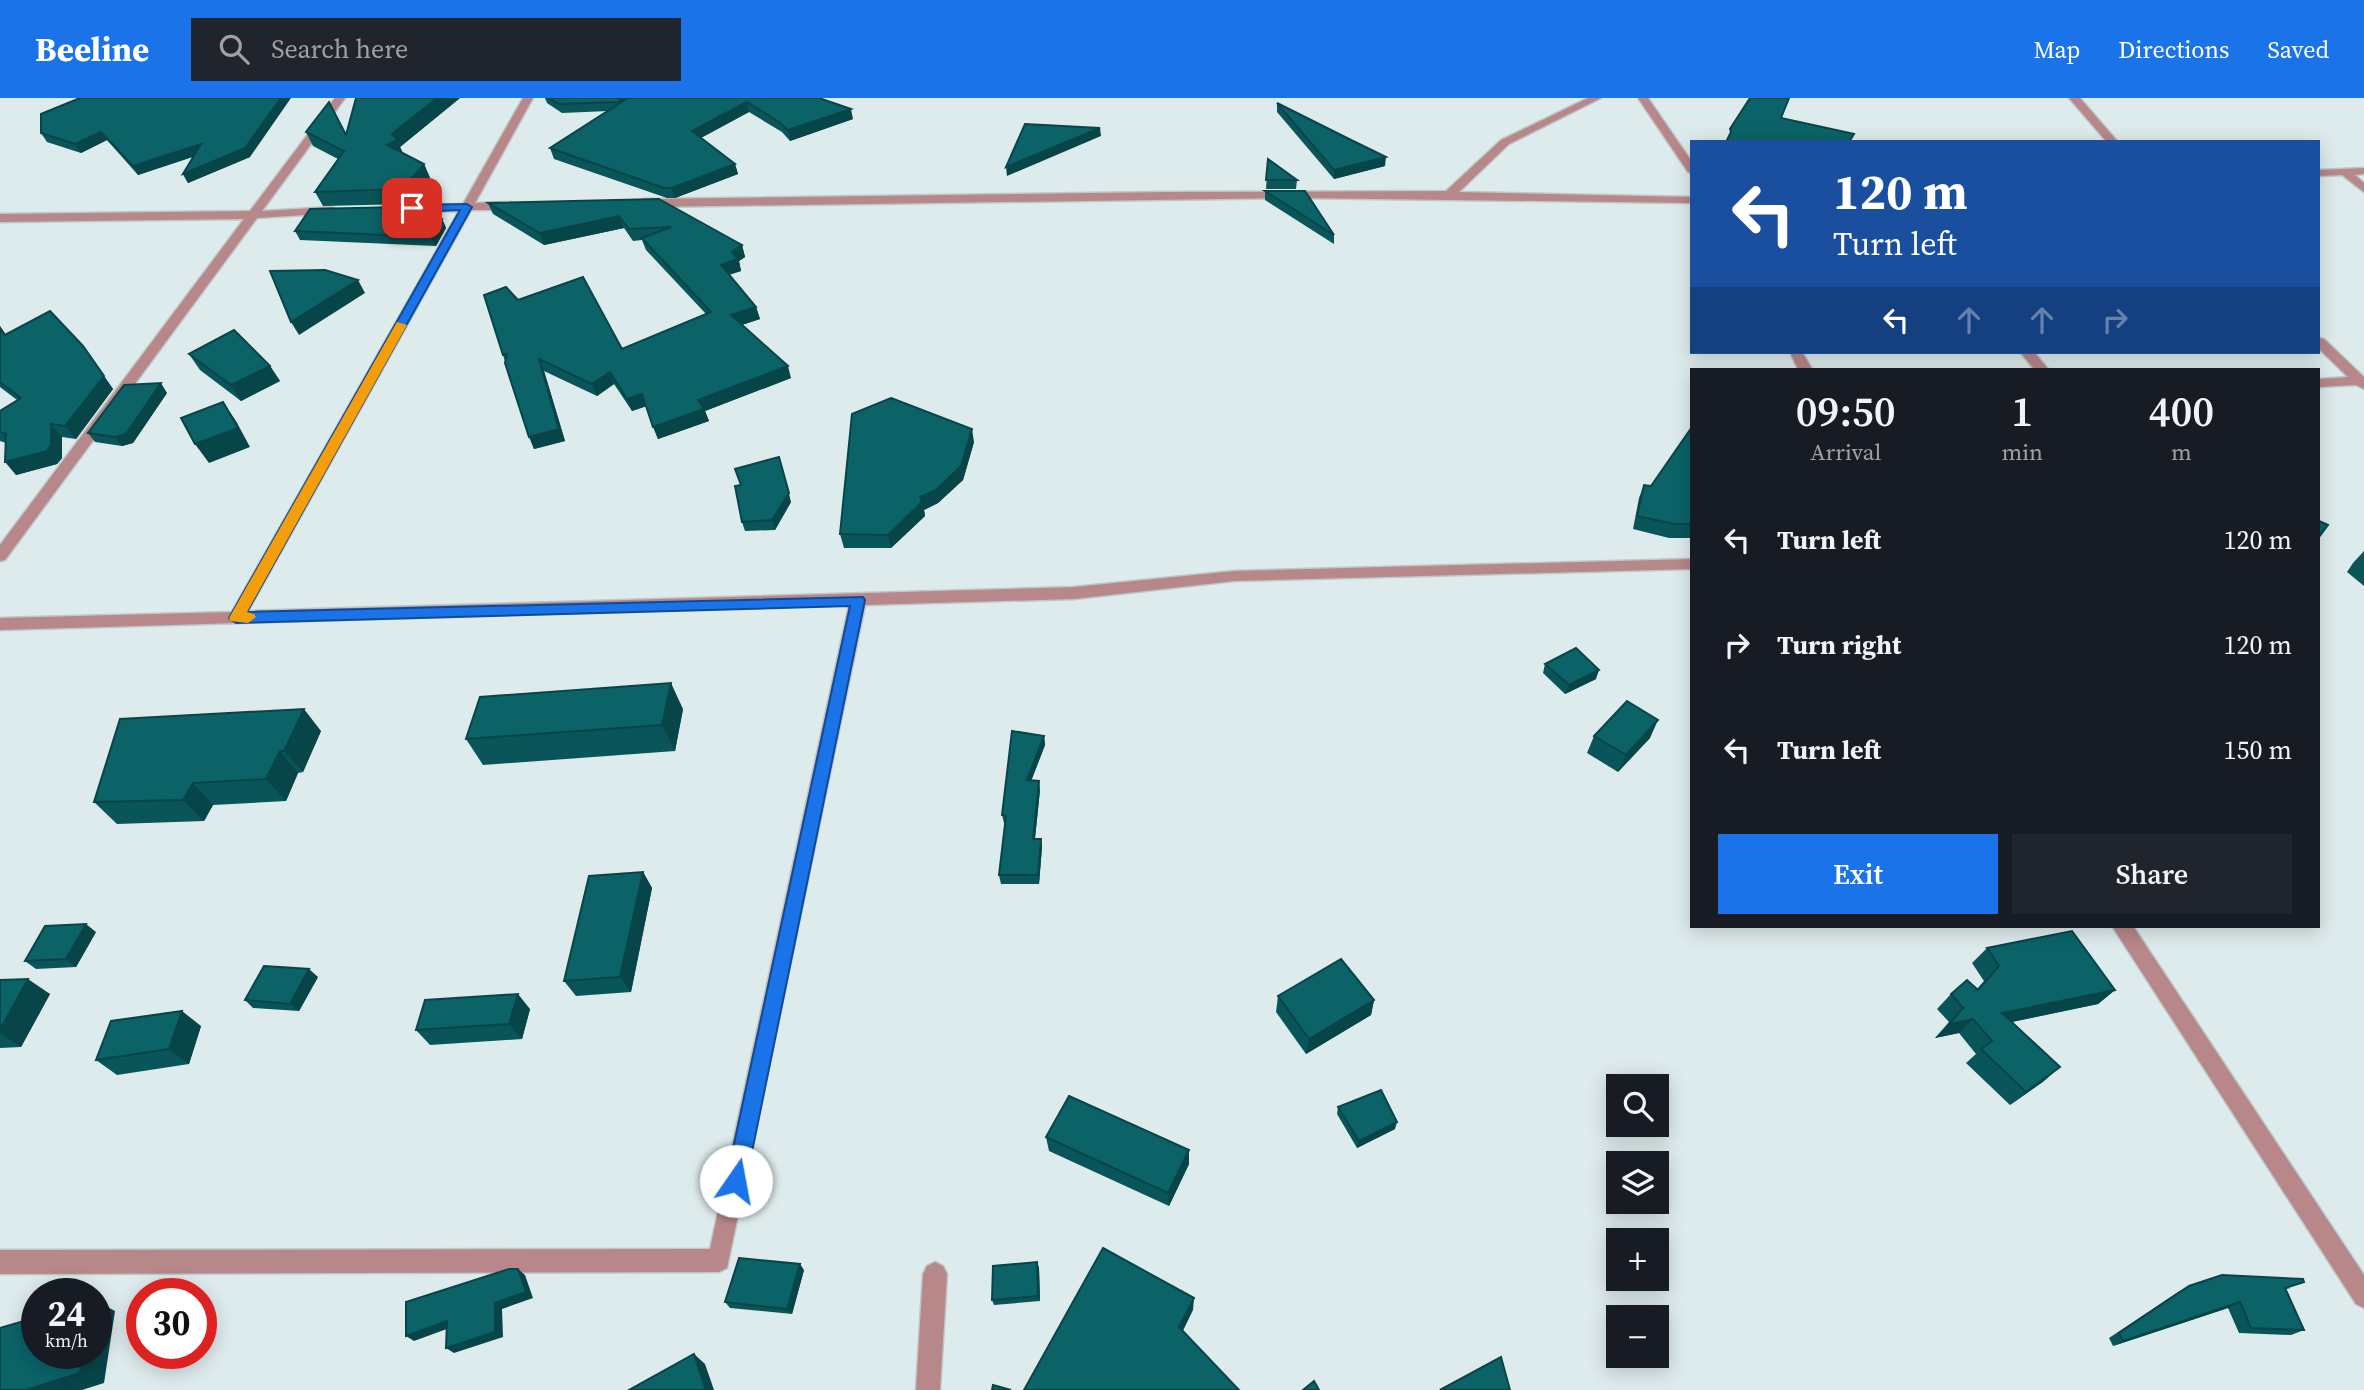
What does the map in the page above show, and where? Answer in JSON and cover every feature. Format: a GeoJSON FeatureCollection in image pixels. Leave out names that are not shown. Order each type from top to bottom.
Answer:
{"type":"FeatureCollection","features":[{"type":"Feature","properties":{"kind":"street"},"geometry":{"type":"LineString","coordinates":[[0,556],[340,98]]}},
{"type":"Feature","properties":{"kind":"street"},"geometry":{"type":"LineString","coordinates":[[236,618],[528,98]]}},
{"type":"Feature","properties":{"kind":"street"},"geometry":{"type":"LineString","coordinates":[[1448,196],[1505,142],[1595,98]]}},
{"type":"Feature","properties":{"kind":"street"},"geometry":{"type":"LineString","coordinates":[[1643,98],[1690,167]]}},
{"type":"Feature","properties":{"kind":"street"},"geometry":{"type":"LineString","coordinates":[[2074,98],[2111,140]]}},
{"type":"Feature","properties":{"kind":"street"},"geometry":{"type":"LineString","coordinates":[[2345,172],[2364,189]]}},
{"type":"Feature","properties":{"kind":"street"},"geometry":{"type":"LineString","coordinates":[[2320,173],[2364,172]]}},
{"type":"Feature","properties":{"kind":"street"},"geometry":{"type":"LineString","coordinates":[[624,203],[1187,195],[1690,200]]}},
{"type":"Feature","properties":{"kind":"street"},"geometry":{"type":"LineString","coordinates":[[371,209],[530,205]]}},
{"type":"Feature","properties":{"kind":"street"},"geometry":{"type":"LineString","coordinates":[[0,218],[253,215],[344,210]]}},
{"type":"Feature","properties":{"kind":"street"},"geometry":{"type":"LineString","coordinates":[[2320,343],[2361,383]]}},
{"type":"Feature","properties":{"kind":"street"},"geometry":{"type":"LineString","coordinates":[[2029,354],[2040,368]]}},
{"type":"Feature","properties":{"kind":"street"},"geometry":{"type":"LineString","coordinates":[[2320,383],[2361,383]]}},
{"type":"Feature","properties":{"kind":"street"},"geometry":{"type":"LineString","coordinates":[[0,624],[1074,593],[1234,576],[1690,564]]}},
{"type":"Feature","properties":{"kind":"street"},"geometry":{"type":"LineString","coordinates":[[0,1262],[719,1260],[858,600]]}},
{"type":"Feature","properties":{"kind":"street"},"geometry":{"type":"LineString","coordinates":[[2123,928],[2364,1296]]}},
{"type":"Feature","properties":{"kind":"street"},"geometry":{"type":"LineString","coordinates":[[928,1390],[935,1274]]}},
{"type":"Feature","properties":{"kind":"building"},"geometry":{"type":"Polygon","coordinates":[[[80,98],[281,98],[245,148],[183,174],[201,144],[133,166],[101,132],[75,144],[41,133],[41,114],[80,98]]]}},
{"type":"Feature","properties":{"kind":"building"},"geometry":{"type":"Polygon","coordinates":[[[356,98],[437,98],[392,134],[397,140],[387,145],[424,164],[402,189],[315,192],[344,151],[306,132],[329,102],[346,135],[356,98]]]}},
{"type":"Feature","properties":{"kind":"building"},"geometry":{"type":"Polygon","coordinates":[[[549,98],[621,98],[619,102],[559,104],[549,98]]]}},
{"type":"Feature","properties":{"kind":"building"},"geometry":{"type":"Polygon","coordinates":[[[628,98],[819,98],[851,109],[788,130],[747,102],[692,131],[735,164],[672,188],[664,188],[550,148],[628,98]]]}},
{"type":"Feature","properties":{"kind":"building"},"geometry":{"type":"Polygon","coordinates":[[[1750,98],[1789,98],[1781,118],[1854,134],[1850,140],[1727,140],[1730,129],[1750,98]]]}},
{"type":"Feature","properties":{"kind":"building"},"geometry":{"type":"Polygon","coordinates":[[[1277,103],[1347,138],[1386,157],[1334,170],[1277,103]]]}},
{"type":"Feature","properties":{"kind":"building"},"geometry":{"type":"Polygon","coordinates":[[[1025,124],[1100,128],[1006,167],[1025,124]]]}},
{"type":"Feature","properties":{"kind":"building"},"geometry":{"type":"Polygon","coordinates":[[[1268,159],[1297,180],[1266,180],[1268,159]]]}},
{"type":"Feature","properties":{"kind":"building"},"geometry":{"type":"Polygon","coordinates":[[[1265,191],[1305,191],[1334,235],[1265,191]]]}},
{"type":"Feature","properties":{"kind":"building"},"geometry":{"type":"Polygon","coordinates":[[[659,199],[742,245],[732,252],[738,259],[721,265],[756,307],[731,315],[788,366],[698,400],[704,409],[653,427],[642,394],[627,399],[610,372],[592,384],[539,359],[559,429],[529,437],[505,363],[507,354],[503,355],[484,295],[506,287],[518,300],[583,277],[622,349],[711,312],[642,238],[671,227],[629,229],[619,216],[540,233],[488,203],[659,199]]]}},
{"type":"Feature","properties":{"kind":"building"},"geometry":{"type":"Polygon","coordinates":[[[401,207],[442,219],[431,237],[295,231],[310,209],[401,207]]]}},
{"type":"Feature","properties":{"kind":"building"},"geometry":{"type":"Polygon","coordinates":[[[325,270],[358,280],[291,322],[270,271],[325,270]]]}},
{"type":"Feature","properties":{"kind":"building"},"geometry":{"type":"Polygon","coordinates":[[[50,311],[83,346],[104,376],[65,426],[51,424],[51,445],[47,451],[5,462],[6,434],[0,432],[0,411],[21,398],[0,382],[0,328],[5,335],[50,311]]]}},
{"type":"Feature","properties":{"kind":"building"},"geometry":{"type":"Polygon","coordinates":[[[234,330],[270,366],[231,385],[189,354],[234,330]]]}},
{"type":"Feature","properties":{"kind":"building"},"geometry":{"type":"Polygon","coordinates":[[[161,383],[126,434],[115,437],[88,433],[124,385],[161,383]]]}},
{"type":"Feature","properties":{"kind":"building"},"geometry":{"type":"Polygon","coordinates":[[[891,398],[972,429],[961,466],[936,490],[920,497],[922,502],[888,535],[840,534],[852,414],[891,398]]]}},
{"type":"Feature","properties":{"kind":"building"},"geometry":{"type":"Polygon","coordinates":[[[223,402],[238,428],[195,444],[181,418],[223,402]]]}},
{"type":"Feature","properties":{"kind":"building"},"geometry":{"type":"Polygon","coordinates":[[[1690,430],[1690,524],[1674,524],[1637,516],[1644,485],[1651,486],[1690,430]]]}},
{"type":"Feature","properties":{"kind":"building"},"geometry":{"type":"Polygon","coordinates":[[[779,457],[789,493],[772,520],[742,522],[735,486],[741,485],[735,469],[779,457]]]}},
{"type":"Feature","properties":{"kind":"building"},"geometry":{"type":"Polygon","coordinates":[[[2320,521],[2328,525],[2320,536],[2320,521]]]}},
{"type":"Feature","properties":{"kind":"building"},"geometry":{"type":"Polygon","coordinates":[[[1576,648],[1599,670],[1569,685],[1545,664],[1576,648]]]}},
{"type":"Feature","properties":{"kind":"building"},"geometry":{"type":"Polygon","coordinates":[[[671,683],[662,725],[466,739],[480,697],[671,683]]]}},
{"type":"Feature","properties":{"kind":"building"},"geometry":{"type":"Polygon","coordinates":[[[1627,701],[1658,720],[1626,755],[1594,736],[1627,701]]]}},
{"type":"Feature","properties":{"kind":"building"},"geometry":{"type":"Polygon","coordinates":[[[304,709],[284,751],[280,751],[266,779],[193,783],[183,800],[94,802],[120,719],[304,709]]]}},
{"type":"Feature","properties":{"kind":"building"},"geometry":{"type":"Polygon","coordinates":[[[1012,731],[1044,736],[1027,780],[1039,781],[1033,839],[1041,839],[1038,875],[999,875],[1006,816],[1002,815],[1012,731]]]}},
{"type":"Feature","properties":{"kind":"building"},"geometry":{"type":"Polygon","coordinates":[[[643,872],[620,977],[564,981],[589,876],[643,872]]]}},
{"type":"Feature","properties":{"kind":"building"},"geometry":{"type":"Polygon","coordinates":[[[86,924],[66,959],[25,961],[45,926],[86,924]]]}},
{"type":"Feature","properties":{"kind":"building"},"geometry":{"type":"Polygon","coordinates":[[[2072,931],[2115,990],[2002,1013],[2060,1067],[2026,1092],[1981,1049],[1992,1041],[1973,1019],[1949,1024],[1963,1008],[1951,994],[1967,980],[1978,990],[1999,966],[1987,948],[2072,931]]]}},
{"type":"Feature","properties":{"kind":"building"},"geometry":{"type":"Polygon","coordinates":[[[1341,959],[1374,1000],[1309,1039],[1278,996],[1341,959]]]}},
{"type":"Feature","properties":{"kind":"building"},"geometry":{"type":"Polygon","coordinates":[[[264,966],[309,969],[290,1004],[245,1000],[264,966]]]}},
{"type":"Feature","properties":{"kind":"building"},"geometry":{"type":"Polygon","coordinates":[[[28,979],[0,1030],[0,980],[28,979]]]}},
{"type":"Feature","properties":{"kind":"building"},"geometry":{"type":"Polygon","coordinates":[[[518,994],[509,1024],[416,1030],[425,1000],[518,994]]]}},
{"type":"Feature","properties":{"kind":"building"},"geometry":{"type":"Polygon","coordinates":[[[182,1011],[169,1049],[96,1060],[111,1021],[182,1011]]]}},
{"type":"Feature","properties":{"kind":"building"},"geometry":{"type":"Polygon","coordinates":[[[1381,1090],[1397,1122],[1359,1141],[1338,1107],[1381,1090]]]}},
{"type":"Feature","properties":{"kind":"building"},"geometry":{"type":"Polygon","coordinates":[[[1069,1096],[1189,1150],[1168,1193],[1046,1137],[1069,1096]]]}},
{"type":"Feature","properties":{"kind":"building"},"geometry":{"type":"Polygon","coordinates":[[[1103,1248],[1194,1298],[1179,1327],[1239,1390],[1024,1390],[1103,1248]]]}},
{"type":"Feature","properties":{"kind":"building"},"geometry":{"type":"Polygon","coordinates":[[[739,1258],[800,1264],[787,1309],[725,1302],[739,1258]]]}},
{"type":"Feature","properties":{"kind":"building"},"geometry":{"type":"Polygon","coordinates":[[[1037,1262],[1038,1296],[992,1300],[993,1266],[1037,1262]]]}},
{"type":"Feature","properties":{"kind":"building"},"geometry":{"type":"Polygon","coordinates":[[[509,1269],[518,1269],[526,1292],[495,1303],[495,1332],[446,1348],[447,1321],[406,1336],[406,1302],[509,1269]]]}},
{"type":"Feature","properties":{"kind":"building"},"geometry":{"type":"Polygon","coordinates":[[[2222,1275],[2303,1279],[2304,1282],[2285,1288],[2304,1330],[2251,1328],[2240,1302],[2123,1341],[2119,1333],[2189,1286],[2222,1275]]]}},
{"type":"Feature","properties":{"kind":"building"},"geometry":{"type":"Polygon","coordinates":[[[21,1322],[21,1369],[81,1369],[80,1373],[26,1390],[0,1390],[0,1328],[21,1322]]]}},
{"type":"Feature","properties":{"kind":"building"},"geometry":{"type":"Polygon","coordinates":[[[694,1354],[706,1390],[629,1390],[694,1354]]]}},
{"type":"Feature","properties":{"kind":"building"},"geometry":{"type":"Polygon","coordinates":[[[1501,1357],[1510,1390],[1440,1390],[1501,1357]]]}},
{"type":"Feature","properties":{"kind":"building"},"geometry":{"type":"Polygon","coordinates":[[[1314,1381],[1319,1390],[1303,1390],[1314,1381]]]}},
{"type":"Feature","properties":{"kind":"building"},"geometry":{"type":"Polygon","coordinates":[[[993,1385],[1011,1390],[992,1390],[993,1385]]]}},
{"type":"Feature","properties":{"kind":"slow traffic"},"geometry":{"type":"LineString","coordinates":[[248,617],[236,618],[401,325]]}},
{"type":"Feature","properties":{"kind":"route"},"geometry":{"type":"LineString","coordinates":[[412,208],[467,207],[236,618],[858,600],[736,1181]]}}]}
